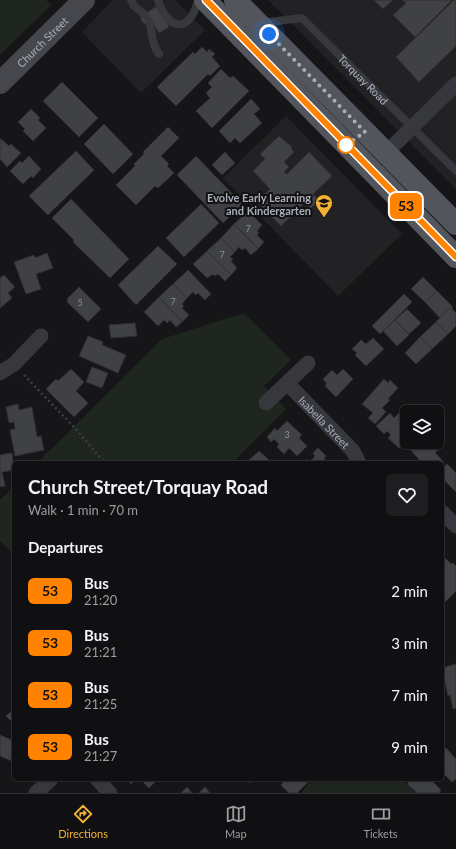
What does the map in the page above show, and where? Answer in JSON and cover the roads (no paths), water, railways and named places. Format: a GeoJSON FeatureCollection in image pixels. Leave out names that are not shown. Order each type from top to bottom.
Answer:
{"type":"FeatureCollection","features":[{"type":"Feature","properties":{"kind":"main road"},"geometry":{"type":"LineString","coordinates":[[206,0],[456,257]]}},
{"type":"Feature","properties":{"kind":"main road"},"geometry":{"type":"LineString","coordinates":[[235,0],[456,224]]}},
{"type":"Feature","properties":{"kind":"street","name":"Church Street"},"geometry":{"type":"LineString","coordinates":[[0,83],[84,0]]}},
{"type":"Feature","properties":{"kind":"street"},"geometry":{"type":"LineString","coordinates":[[386,153],[456,84]]}},
{"type":"Feature","properties":{"kind":"street"},"geometry":{"type":"LineString","coordinates":[[0,373],[14,364],[41,336]]}},
{"type":"Feature","properties":{"kind":"street"},"geometry":{"type":"LineString","coordinates":[[266,403],[308,363]]}},
{"type":"Feature","properties":{"kind":"street","name":"Isabella Street"},"geometry":{"type":"LineString","coordinates":[[287,383],[354,451],[358,461]]}},
{"type":"Feature","properties":{"kind":"street"},"geometry":{"type":"LineString","coordinates":[[444,514],[456,526]]}},
{"type":"Feature","properties":{"kind":"street"},"geometry":{"type":"LineString","coordinates":[[36,793],[49,781]]}},
{"type":"Feature","properties":{"kind":"street"},"geometry":{"type":"LineString","coordinates":[[99,781],[110,793]]}},
{"type":"Feature","properties":{"kind":"lane"},"geometry":{"type":"LineString","coordinates":[[131,0],[134,6],[147,18],[152,30],[154,46],[159,54]]}},
{"type":"Feature","properties":{"kind":"lane"},"geometry":{"type":"LineString","coordinates":[[158,0],[168,19],[172,23],[178,25],[185,23],[191,17],[198,0]]}},
{"type":"Feature","properties":{"kind":"lane","name":"Torquay Road"},"geometry":{"type":"LineString","coordinates":[[258,24],[302,18],[456,171]]}},
{"type":"Feature","properties":{"kind":"place","name":"Evolve Early Learning and Kindergarten"},"geometry":{"type":"Point","coordinates":[324,218]}}]}
